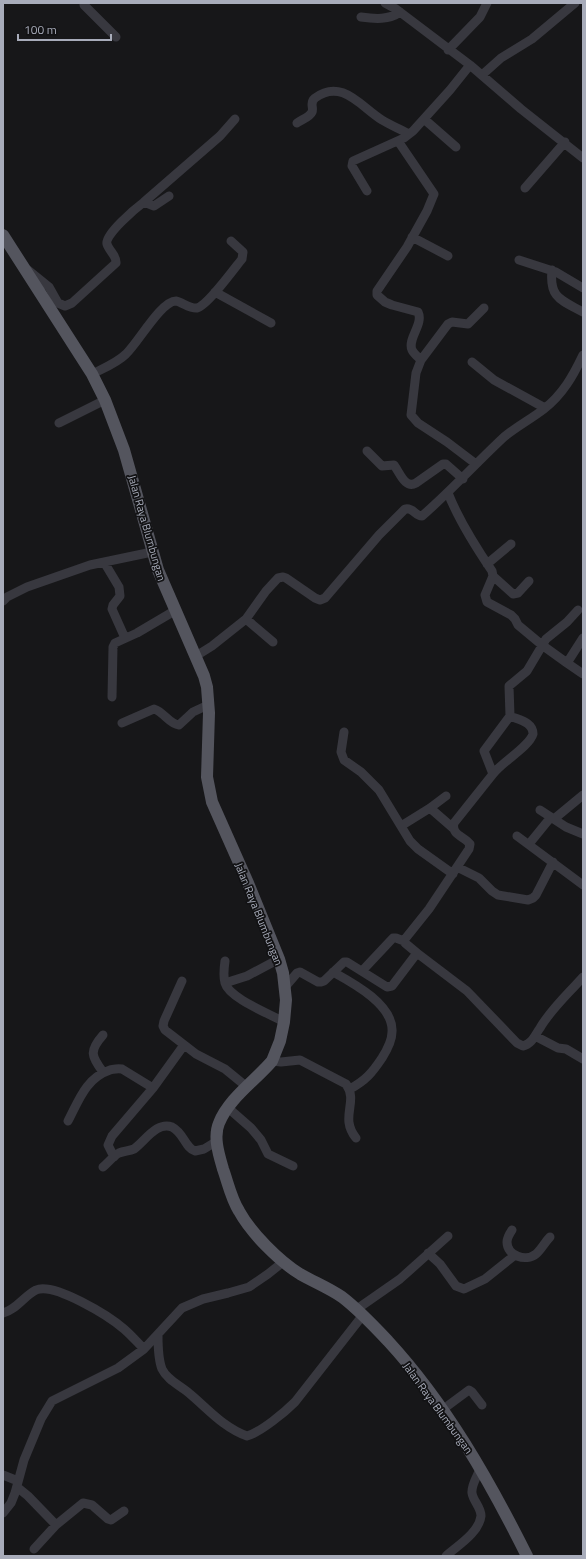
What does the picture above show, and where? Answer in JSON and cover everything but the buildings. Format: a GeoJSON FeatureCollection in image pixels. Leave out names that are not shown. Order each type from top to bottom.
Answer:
{"type":"FeatureCollection","features":[{"type":"Feature","properties":{"kind":"main road","name":"Jalan Raya Blumbungan"},"geometry":{"type":"LineString","coordinates":[[3,235],[92,374],[105,400],[124,450],[160,577],[196,656],[207,687],[207,777],[212,802],[248,883],[279,959],[285,988],[284,1022],[280,1041],[272,1061],[227,1107],[216,1130],[222,1165],[230,1190],[239,1211],[253,1230],[283,1262],[300,1274],[340,1296],[360,1312],[417,1374],[470,1451],[501,1505],[527,1556]]}},
{"type":"Feature","properties":{"kind":"street"},"geometry":{"type":"LineString","coordinates":[[84,3],[84,6],[116,37]]}},
{"type":"Feature","properties":{"kind":"street"},"geometry":{"type":"LineString","coordinates":[[385,3],[400,12],[448,50],[470,65],[521,109],[565,142],[583,158]]}},
{"type":"Feature","properties":{"kind":"street"},"geometry":{"type":"LineString","coordinates":[[448,50],[480,17],[487,3]]}},
{"type":"Feature","properties":{"kind":"street"},"geometry":{"type":"LineString","coordinates":[[482,75],[501,58],[532,39],[575,3]]}},
{"type":"Feature","properties":{"kind":"street"},"geometry":{"type":"LineString","coordinates":[[361,17],[387,18],[400,12]]}},
{"type":"Feature","properties":{"kind":"street"},"geometry":{"type":"LineString","coordinates":[[367,192],[352,166],[353,161],[398,141],[409,134],[424,119],[470,65]]}},
{"type":"Feature","properties":{"kind":"street"},"geometry":{"type":"LineString","coordinates":[[297,123],[311,114],[311,105],[315,99],[325,93],[336,91],[347,94],[381,119],[409,134]]}},
{"type":"Feature","properties":{"kind":"street"},"geometry":{"type":"LineString","coordinates":[[24,266],[49,287],[58,303],[65,306],[72,303],[115,266],[117,260],[108,248],[106,241],[126,217],[220,136],[235,119]]}},
{"type":"Feature","properties":{"kind":"street"},"geometry":{"type":"LineString","coordinates":[[424,119],[456,147]]}},
{"type":"Feature","properties":{"kind":"street"},"geometry":{"type":"LineString","coordinates":[[398,141],[434,194],[427,211],[412,238],[376,292],[377,295],[385,302],[418,312],[420,320],[411,345],[413,352],[420,360]]}},
{"type":"Feature","properties":{"kind":"street"},"geometry":{"type":"LineString","coordinates":[[525,188],[565,142]]}},
{"type":"Feature","properties":{"kind":"street"},"geometry":{"type":"LineString","coordinates":[[144,202],[154,206],[169,196]]}},
{"type":"Feature","properties":{"kind":"street"},"geometry":{"type":"LineString","coordinates":[[412,238],[448,256]]}},
{"type":"Feature","properties":{"kind":"street"},"geometry":{"type":"LineString","coordinates":[[92,374],[113,364],[126,354],[154,318],[169,303],[176,301],[198,308],[203,305],[243,256],[243,252],[231,241]]}},
{"type":"Feature","properties":{"kind":"street"},"geometry":{"type":"LineString","coordinates":[[520,260],[552,270],[583,288]]}},
{"type":"Feature","properties":{"kind":"street"},"geometry":{"type":"LineString","coordinates":[[552,270],[551,287],[556,295],[583,312]]}},
{"type":"Feature","properties":{"kind":"street"},"geometry":{"type":"LineString","coordinates":[[215,292],[271,323]]}},
{"type":"Feature","properties":{"kind":"street"},"geometry":{"type":"LineString","coordinates":[[476,464],[447,442],[418,423],[413,418],[411,411],[416,373],[420,360],[448,324],[452,322],[468,324],[484,308]]}},
{"type":"Feature","properties":{"kind":"street"},"geometry":{"type":"LineString","coordinates":[[196,656],[212,646],[246,619],[266,591],[278,578],[286,578],[315,598],[320,600],[325,598],[400,513],[408,508],[419,516],[422,516],[463,479],[476,464],[506,436],[545,408],[567,386],[583,355]]}},
{"type":"Feature","properties":{"kind":"street"},"geometry":{"type":"LineString","coordinates":[[472,362],[494,380],[545,408]]}},
{"type":"Feature","properties":{"kind":"street"},"geometry":{"type":"LineString","coordinates":[[59,422],[105,400]]}},
{"type":"Feature","properties":{"kind":"street"},"geometry":{"type":"LineString","coordinates":[[367,451],[382,466],[394,465],[408,485],[416,483],[443,464],[446,464],[463,479]]}},
{"type":"Feature","properties":{"kind":"street"},"geometry":{"type":"LineString","coordinates":[[448,493],[470,538],[493,576],[513,594],[518,593],[529,581]]}},
{"type":"Feature","properties":{"kind":"street"},"geometry":{"type":"LineString","coordinates":[[487,564],[511,544]]}},
{"type":"Feature","properties":{"kind":"street"},"geometry":{"type":"LineString","coordinates":[[3,601],[7,597],[27,587],[90,565],[152,552]]}},
{"type":"Feature","properties":{"kind":"street"},"geometry":{"type":"LineString","coordinates":[[104,562],[118,587],[120,596],[113,604],[112,609],[125,638]]}},
{"type":"Feature","properties":{"kind":"street"},"geometry":{"type":"LineString","coordinates":[[493,576],[485,595],[487,602],[511,615],[518,625],[583,674]]}},
{"type":"Feature","properties":{"kind":"street"},"geometry":{"type":"LineString","coordinates":[[112,697],[113,647],[115,643],[137,633],[176,610]]}},
{"type":"Feature","properties":{"kind":"street"},"geometry":{"type":"LineString","coordinates":[[493,774],[484,751],[510,716],[510,684],[527,671],[542,644],[578,610]]}},
{"type":"Feature","properties":{"kind":"street"},"geometry":{"type":"LineString","coordinates":[[246,619],[272,642]]}},
{"type":"Feature","properties":{"kind":"street"},"geometry":{"type":"LineString","coordinates":[[568,663],[583,638]]}},
{"type":"Feature","properties":{"kind":"street"},"geometry":{"type":"LineString","coordinates":[[122,723],[154,709],[162,712],[173,723],[179,725],[193,712],[208,705]]}},
{"type":"Feature","properties":{"kind":"street"},"geometry":{"type":"LineString","coordinates":[[453,828],[454,823],[499,767],[532,738],[532,728],[528,723],[510,716]]}},
{"type":"Feature","properties":{"kind":"street"},"geometry":{"type":"LineString","coordinates":[[344,732],[341,752],[344,760],[361,772],[379,790],[410,840],[418,849],[455,870],[479,878],[498,895],[528,900],[533,898],[536,894],[553,862]]}},
{"type":"Feature","properties":{"kind":"street"},"geometry":{"type":"LineString","coordinates":[[529,844],[553,818],[583,795]]}},
{"type":"Feature","properties":{"kind":"street"},"geometry":{"type":"LineString","coordinates":[[401,826],[446,796]]}},
{"type":"Feature","properties":{"kind":"street"},"geometry":{"type":"LineString","coordinates":[[404,941],[455,870],[469,849],[470,844],[430,808]]}},
{"type":"Feature","properties":{"kind":"street"},"geometry":{"type":"LineString","coordinates":[[540,810],[566,827],[583,834]]}},
{"type":"Feature","properties":{"kind":"street"},"geometry":{"type":"LineString","coordinates":[[517,836],[583,885]]}},
{"type":"Feature","properties":{"kind":"street"},"geometry":{"type":"LineString","coordinates":[[362,971],[393,938],[404,941],[417,953],[467,991],[520,1046],[528,1045],[541,1026],[583,977]]}},
{"type":"Feature","properties":{"kind":"street"},"geometry":{"type":"LineString","coordinates":[[285,988],[300,972],[318,982],[324,981],[344,962],[347,962],[387,987],[392,986],[417,953]]}},
{"type":"Feature","properties":{"kind":"street"},"geometry":{"type":"LineString","coordinates":[[225,983],[247,976],[279,959]]}},
{"type":"Feature","properties":{"kind":"street"},"geometry":{"type":"LineString","coordinates":[[225,961],[225,983],[229,990],[237,997],[284,1022]]}},
{"type":"Feature","properties":{"kind":"street"},"geometry":{"type":"LineString","coordinates":[[333,972],[365,991],[382,1007],[391,1023],[392,1032],[385,1053],[370,1075],[364,1081],[350,1089]]}},
{"type":"Feature","properties":{"kind":"street"},"geometry":{"type":"LineString","coordinates":[[182,981],[165,1017],[163,1026],[165,1030],[196,1054],[225,1069],[247,1087]]}},
{"type":"Feature","properties":{"kind":"street"},"geometry":{"type":"LineString","coordinates":[[103,1035],[94,1047],[92,1054],[103,1072]]}},
{"type":"Feature","properties":{"kind":"street"},"geometry":{"type":"LineString","coordinates":[[535,1036],[558,1048],[566,1049],[583,1059]]}},
{"type":"Feature","properties":{"kind":"street"},"geometry":{"type":"LineString","coordinates":[[114,1157],[108,1145],[112,1136],[153,1088],[184,1045]]}},
{"type":"Feature","properties":{"kind":"street"},"geometry":{"type":"LineString","coordinates":[[272,1061],[281,1062],[300,1060],[346,1084],[350,1089],[351,1095],[348,1126],[356,1138]]}},
{"type":"Feature","properties":{"kind":"street"},"geometry":{"type":"LineString","coordinates":[[68,1121],[78,1100],[92,1080],[103,1072],[117,1068],[122,1069],[153,1088]]}},
{"type":"Feature","properties":{"kind":"street"},"geometry":{"type":"LineString","coordinates":[[227,1107],[251,1128],[261,1140],[268,1154],[293,1166]]}},
{"type":"Feature","properties":{"kind":"street"},"geometry":{"type":"LineString","coordinates":[[103,1167],[121,1152],[132,1150],[155,1130],[162,1127],[168,1126],[178,1131],[188,1146],[195,1151],[204,1149],[217,1141]]}},
{"type":"Feature","properties":{"kind":"street"},"geometry":{"type":"LineString","coordinates":[[512,1230],[507,1242],[508,1248],[515,1255],[522,1258],[536,1254],[550,1237]]}},
{"type":"Feature","properties":{"kind":"street"},"geometry":{"type":"LineString","coordinates":[[158,1335],[162,1369],[167,1376],[224,1424],[247,1436],[252,1435],[287,1410],[360,1312],[448,1236]]}},
{"type":"Feature","properties":{"kind":"street"},"geometry":{"type":"LineString","coordinates":[[428,1253],[440,1264],[456,1286],[464,1289],[485,1279],[515,1255]]}},
{"type":"Feature","properties":{"kind":"street"},"geometry":{"type":"LineString","coordinates":[[3,1513],[11,1503],[18,1484],[24,1460],[41,1419],[52,1401],[118,1368],[144,1349],[182,1308],[203,1299],[249,1287],[283,1262]]}},
{"type":"Feature","properties":{"kind":"street"},"geometry":{"type":"LineString","coordinates":[[3,1313],[10,1310],[35,1290],[50,1288],[71,1297],[111,1319],[124,1329],[144,1349]]}},
{"type":"Feature","properties":{"kind":"street"},"geometry":{"type":"LineString","coordinates":[[442,1410],[469,1390],[482,1405]]}},
{"type":"Feature","properties":{"kind":"street"},"geometry":{"type":"LineString","coordinates":[[446,1556],[472,1533],[481,1516],[479,1507],[472,1492],[472,1487],[480,1469]]}},
{"type":"Feature","properties":{"kind":"street"},"geometry":{"type":"LineString","coordinates":[[3,1475],[18,1484],[56,1524]]}},
{"type":"Feature","properties":{"kind":"street"},"geometry":{"type":"LineString","coordinates":[[34,1548],[56,1524],[83,1503],[92,1505],[108,1519],[112,1520],[124,1511]]}}]}
